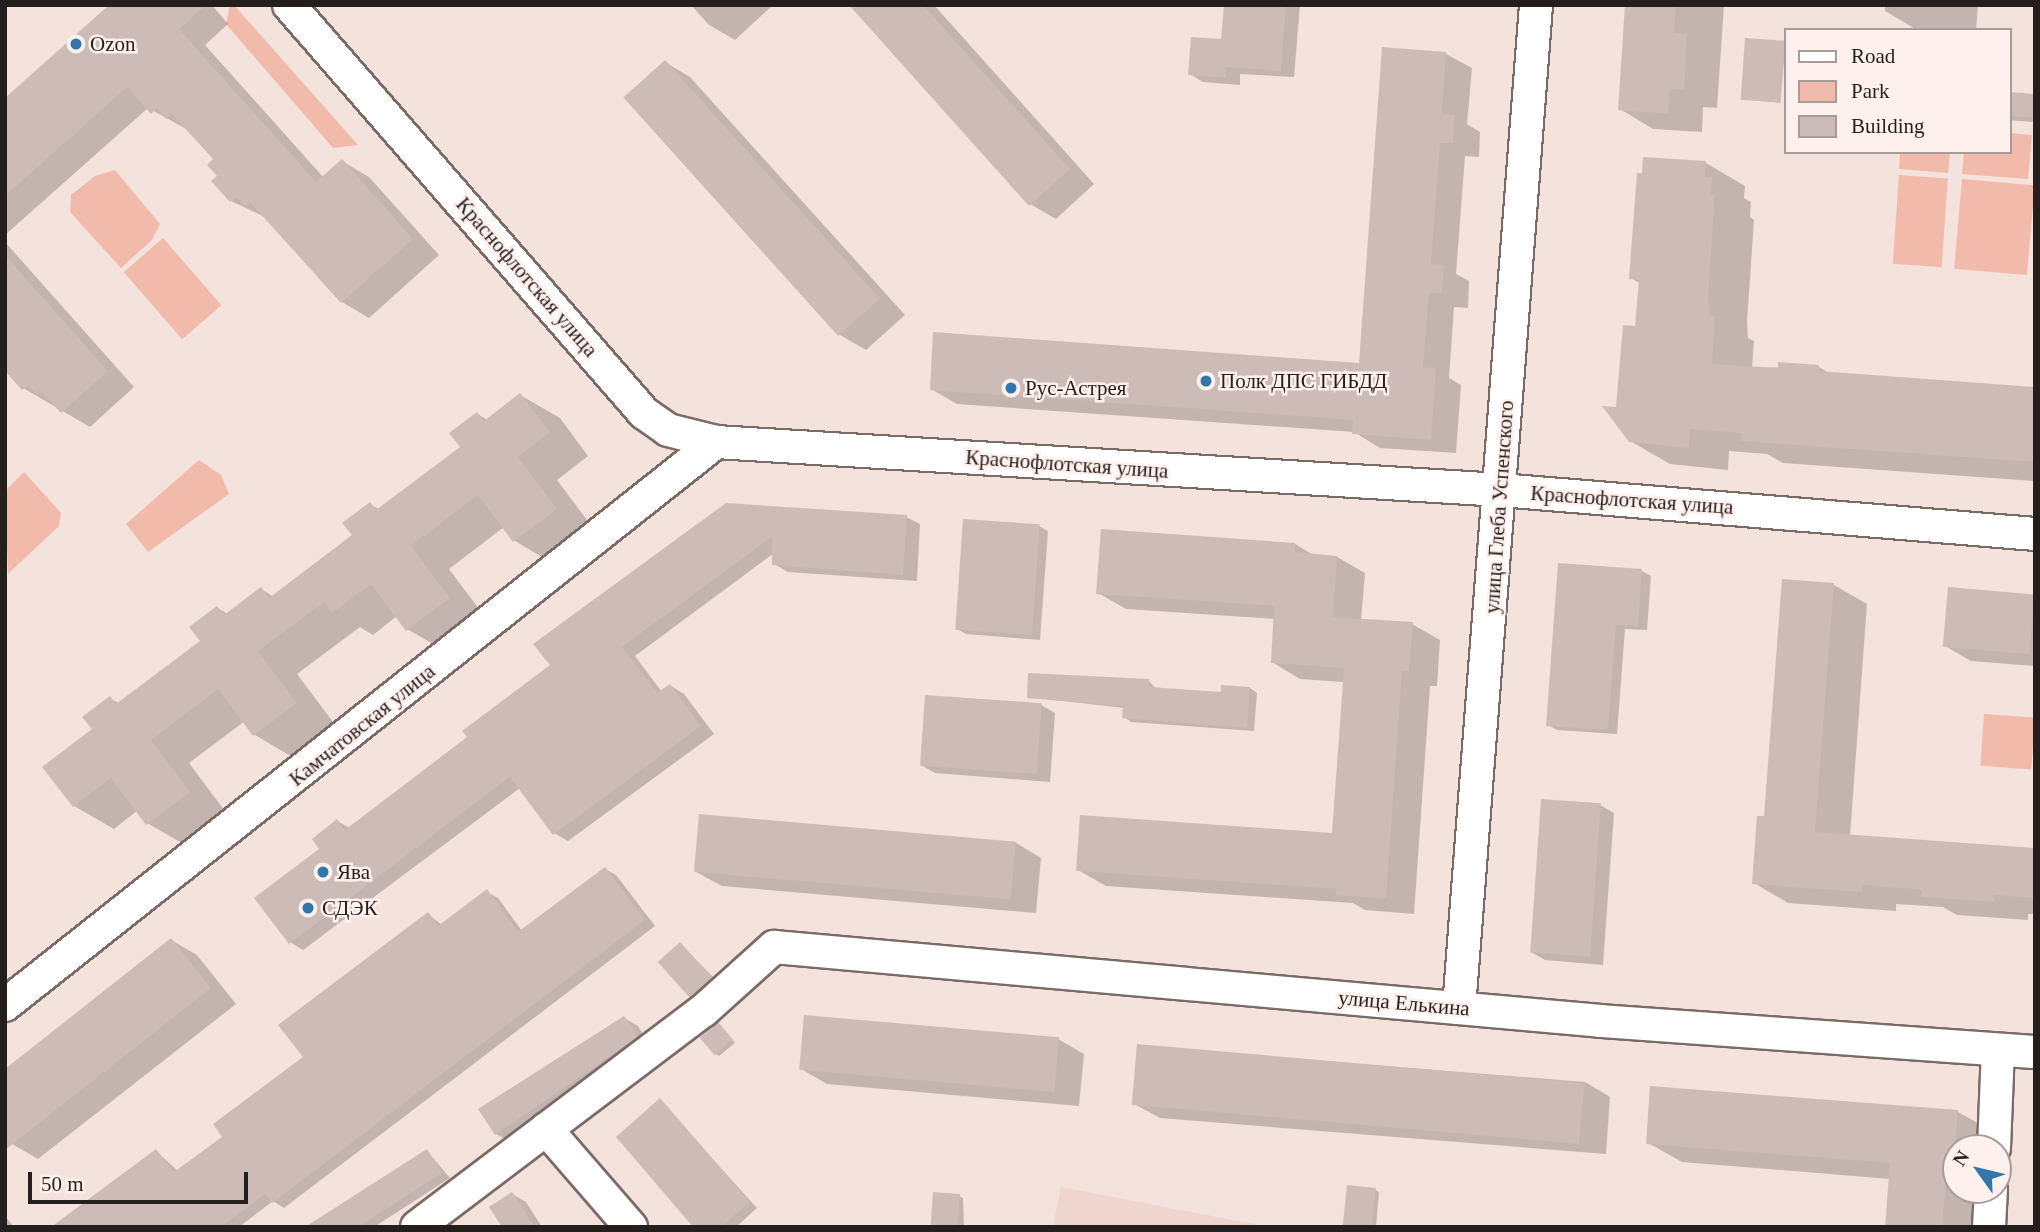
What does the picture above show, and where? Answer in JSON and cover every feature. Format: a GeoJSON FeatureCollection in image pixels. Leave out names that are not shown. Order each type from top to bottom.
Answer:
{"type":"FeatureCollection","features":[{"type":"Feature","properties":{"kind":"street","name":"Краснофлотская улица"},"geometry":{"type":"LineString","coordinates":[[289,5],[644,413],[668,430],[716,442],[1500,490],[2035,534]]}},
{"type":"Feature","properties":{"kind":"street","name":"улица Глеба Успенского"},"geometry":{"type":"LineString","coordinates":[[1459,1008],[1536,5]]}},
{"type":"Feature","properties":{"kind":"street","name":"Камчатовская улица"},"geometry":{"type":"LineString","coordinates":[[5,1005],[716,442]]}},
{"type":"Feature","properties":{"kind":"street","name":"улица Елькина"},"geometry":{"type":"LineString","coordinates":[[546,1129],[703,1011],[774,947],[1459,1008],[2035,1052]]}},
{"type":"Feature","properties":{"kind":"street"},"geometry":{"type":"LineString","coordinates":[[1995,1134],[1998,1050]]}},
{"type":"Feature","properties":{"kind":"street"},"geometry":{"type":"LineString","coordinates":[[437,1222],[546,1129],[631,1227]]}},
{"type":"Feature","properties":{"kind":"street"},"geometry":{"type":"LineString","coordinates":[[1989,1227],[1990,1204]]}},
{"type":"Feature","properties":{"kind":"shaded area"},"geometry":{"type":"Polygon","coordinates":[[[1061,1187],[1269,1227],[1053,1227],[1061,1187]]]}},
{"type":"Feature","properties":{"kind":"green space"},"geometry":{"type":"Polygon","coordinates":[[[230,5],[234,5],[358,145],[333,148],[226,24],[230,5]]]}},
{"type":"Feature","properties":{"kind":"green space"},"geometry":{"type":"Polygon","coordinates":[[[2012,133],[2032,135],[2028,179],[1962,174],[1964,154],[2012,154],[2012,133]]]}},
{"type":"Feature","properties":{"kind":"green space"},"geometry":{"type":"Polygon","coordinates":[[[1900,154],[1950,154],[1948,173],[1899,169],[1900,154]]]}},
{"type":"Feature","properties":{"kind":"green space"},"geometry":{"type":"Polygon","coordinates":[[[115,170],[160,224],[152,240],[121,268],[70,212],[71,195],[95,176],[115,170]]]}},
{"type":"Feature","properties":{"kind":"green space"},"geometry":{"type":"Polygon","coordinates":[[[1899,175],[1948,178],[1942,267],[1893,264],[1899,175]]]}},
{"type":"Feature","properties":{"kind":"green space"},"geometry":{"type":"Polygon","coordinates":[[[1962,179],[2035,185],[2027,275],[1954,269],[1962,179]]]}},
{"type":"Feature","properties":{"kind":"green space"},"geometry":{"type":"Polygon","coordinates":[[[163,238],[221,305],[182,339],[124,272],[163,238]]]}},
{"type":"Feature","properties":{"kind":"green space"},"geometry":{"type":"Polygon","coordinates":[[[199,460],[221,475],[229,494],[148,552],[126,524],[199,460]]]}},
{"type":"Feature","properties":{"kind":"green space"},"geometry":{"type":"Polygon","coordinates":[[[24,472],[61,513],[59,526],[8,574],[5,491],[24,472]]]}},
{"type":"Feature","properties":{"kind":"green space"},"geometry":{"type":"Polygon","coordinates":[[[1984,714],[2035,718],[2031,769],[1980,766],[1984,714]]]}},
{"type":"Feature","properties":{"kind":"building"},"geometry":{"type":"Polygon","coordinates":[[[109,5],[206,5],[179,29],[316,182],[342,159],[413,239],[341,303],[250,202],[245,207],[236,197],[230,202],[211,181],[217,176],[207,165],[213,159],[172,114],[166,119],[157,108],[151,114],[127,87],[5,196],[5,98],[109,5]]]}},
{"type":"Feature","properties":{"kind":"building"},"geometry":{"type":"Polygon","coordinates":[[[849,5],[923,5],[1070,169],[1029,206],[849,5]]]}},
{"type":"Feature","properties":{"kind":"building"},"geometry":{"type":"Polygon","coordinates":[[[1224,5],[1286,5],[1281,71],[1227,67],[1226,78],[1188,75],[1191,37],[1221,39],[1224,5]]]}},
{"type":"Feature","properties":{"kind":"building"},"geometry":{"type":"Polygon","coordinates":[[[1625,5],[1676,5],[1674,33],[1687,34],[1684,90],[1670,89],[1668,114],[1618,110],[1625,5]]]}},
{"type":"Feature","properties":{"kind":"building"},"geometry":{"type":"Polygon","coordinates":[[[1745,38],[1784,41],[1781,103],[1741,100],[1745,38]]]}},
{"type":"Feature","properties":{"kind":"building"},"geometry":{"type":"Polygon","coordinates":[[[1382,47],[1446,52],[1442,114],[1455,115],[1453,143],[1440,143],[1431,264],[1444,265],[1442,294],[1429,293],[1423,367],[1436,368],[1431,440],[1352,434],[1353,420],[930,390],[933,332],[1359,363],[1382,47]]]}},
{"type":"Feature","properties":{"kind":"building"},"geometry":{"type":"Polygon","coordinates":[[[665,60],[880,299],[838,336],[623,97],[665,60]]]}},
{"type":"Feature","properties":{"kind":"building"},"geometry":{"type":"Polygon","coordinates":[[[2012,92],[2035,94],[2035,118],[2012,116],[2012,92]]]}},
{"type":"Feature","properties":{"kind":"building"},"geometry":{"type":"Polygon","coordinates":[[[1643,157],[1706,161],[1705,177],[1712,177],[1711,195],[1715,195],[1708,298],[1710,316],[1715,316],[1712,364],[1778,368],[1778,362],[1819,365],[1819,371],[2035,387],[2035,462],[1741,441],[1742,433],[1690,429],[1689,448],[1629,442],[1602,406],[1616,407],[1623,325],[1635,326],[1639,280],[1629,279],[1637,173],[1642,173],[1643,157]]]}},
{"type":"Feature","properties":{"kind":"building"},"geometry":{"type":"Polygon","coordinates":[[[5,255],[108,371],[61,413],[41,391],[37,395],[28,385],[22,390],[5,371],[5,255]]]}},
{"type":"Feature","properties":{"kind":"building"},"geometry":{"type":"Polygon","coordinates":[[[520,393],[550,432],[518,457],[557,509],[513,542],[478,495],[411,546],[450,598],[406,631],[371,584],[332,613],[324,602],[258,651],[297,703],[253,736],[218,689],[151,740],[190,792],[146,825],[111,778],[73,807],[42,767],[92,729],[82,717],[110,696],[116,704],[200,641],[189,627],[217,606],[224,615],[261,587],[269,598],[352,535],[342,523],[370,502],[376,510],[460,447],[449,433],[477,412],[484,421],[520,393]]]}},
{"type":"Feature","properties":{"kind":"building"},"geometry":{"type":"Polygon","coordinates":[[[726,503],[907,515],[903,575],[772,565],[772,537],[622,647],[657,693],[670,684],[701,726],[553,835],[510,777],[289,944],[254,898],[319,849],[312,839],[337,819],[345,830],[467,737],[462,731],[550,665],[533,644],[726,503]]]}},
{"type":"Feature","properties":{"kind":"building"},"geometry":{"type":"Polygon","coordinates":[[[963,519],[1040,524],[1032,635],[955,630],[963,519]]]}},
{"type":"Feature","properties":{"kind":"building"},"geometry":{"type":"Polygon","coordinates":[[[1101,529],[1295,543],[1295,552],[1337,556],[1333,617],[1413,622],[1409,671],[1402,671],[1386,899],[1336,895],[1336,889],[1076,871],[1080,815],[1332,833],[1344,668],[1271,663],[1274,606],[1096,594],[1101,529]]]}},
{"type":"Feature","properties":{"kind":"building"},"geometry":{"type":"Polygon","coordinates":[[[1558,563],[1642,569],[1638,626],[1616,625],[1608,730],[1546,726],[1558,563]]]}},
{"type":"Feature","properties":{"kind":"building"},"geometry":{"type":"Polygon","coordinates":[[[1782,579],[1834,583],[1815,832],[2035,848],[2035,898],[1995,895],[1994,902],[1921,897],[1922,890],[1863,885],[1862,892],[1752,884],[1757,816],[1764,816],[1782,579]]]}},
{"type":"Feature","properties":{"kind":"building"},"geometry":{"type":"Polygon","coordinates":[[[1948,587],[2035,595],[2029,654],[1943,647],[1948,587]]]}},
{"type":"Feature","properties":{"kind":"building"},"geometry":{"type":"Polygon","coordinates":[[[1028,673],[1149,679],[1149,687],[1221,692],[1221,685],[1250,687],[1247,728],[1122,718],[1123,706],[1027,698],[1028,673]]]}},
{"type":"Feature","properties":{"kind":"building"},"geometry":{"type":"Polygon","coordinates":[[[925,695],[1042,703],[1037,774],[920,766],[925,695]]]}},
{"type":"Feature","properties":{"kind":"building"},"geometry":{"type":"Polygon","coordinates":[[[1541,799],[1601,803],[1590,957],[1530,953],[1541,799]]]}},
{"type":"Feature","properties":{"kind":"building"},"geometry":{"type":"Polygon","coordinates":[[[699,814],[1016,842],[1011,899],[694,872],[699,814]]]}},
{"type":"Feature","properties":{"kind":"building"},"geometry":{"type":"Polygon","coordinates":[[[605,867],[645,920],[272,1203],[265,1194],[221,1227],[51,1227],[156,1149],[174,1172],[222,1137],[213,1124],[303,1057],[278,1025],[428,912],[438,926],[487,889],[518,932],[605,867]]]}},
{"type":"Feature","properties":{"kind":"building"},"geometry":{"type":"Polygon","coordinates":[[[171,938],[211,988],[5,1150],[5,1069],[171,938]]]}},
{"type":"Feature","properties":{"kind":"building"},"geometry":{"type":"Polygon","coordinates":[[[680,942],[712,978],[690,998],[658,962],[680,942]]]}},
{"type":"Feature","properties":{"kind":"building"},"geometry":{"type":"Polygon","coordinates":[[[804,1015],[1059,1037],[1054,1092],[799,1070],[804,1015]]]}},
{"type":"Feature","properties":{"kind":"building"},"geometry":{"type":"Polygon","coordinates":[[[624,1016],[638,1037],[495,1135],[478,1109],[624,1016]]]}},
{"type":"Feature","properties":{"kind":"building"},"geometry":{"type":"Polygon","coordinates":[[[718,1022],[733,1040],[714,1055],[700,1037],[718,1022]]]}},
{"type":"Feature","properties":{"kind":"building"},"geometry":{"type":"Polygon","coordinates":[[[1137,1044],[1584,1083],[1579,1144],[1132,1105],[1137,1044]]]}},
{"type":"Feature","properties":{"kind":"building"},"geometry":{"type":"Polygon","coordinates":[[[1650,1086],[1958,1110],[1956,1134],[1942,1134],[1942,1227],[1885,1227],[1890,1163],[1646,1144],[1650,1086]]]}},
{"type":"Feature","properties":{"kind":"building"},"geometry":{"type":"Polygon","coordinates":[[[660,1098],[750,1202],[721,1227],[693,1227],[616,1137],[660,1098]]]}},
{"type":"Feature","properties":{"kind":"building"},"geometry":{"type":"Polygon","coordinates":[[[427,1149],[442,1173],[358,1227],[305,1227],[427,1149]]]}},
{"type":"Feature","properties":{"kind":"building"},"geometry":{"type":"Polygon","coordinates":[[[1347,1185],[1376,1188],[1372,1227],[1343,1227],[1347,1185]]]}},
{"type":"Feature","properties":{"kind":"building"},"geometry":{"type":"Polygon","coordinates":[[[512,1192],[535,1227],[502,1227],[489,1207],[512,1192]]]}},
{"type":"Feature","properties":{"kind":"building"},"geometry":{"type":"Polygon","coordinates":[[[933,1192],[960,1194],[958,1227],[931,1227],[933,1192]]]}},
{"type":"Feature","properties":{"kind":"place","name":"Ozon"},"geometry":{"type":"Point","coordinates":[76,44]}},
{"type":"Feature","properties":{"kind":"place","name":"Полк ДПС ГИБДД"},"geometry":{"type":"Point","coordinates":[1206,381]}},
{"type":"Feature","properties":{"kind":"place","name":"Рус-Астрея"},"geometry":{"type":"Point","coordinates":[1011,388]}},
{"type":"Feature","properties":{"kind":"place","name":"Ява"},"geometry":{"type":"Point","coordinates":[323,872]}},
{"type":"Feature","properties":{"kind":"place","name":"СДЭК"},"geometry":{"type":"Point","coordinates":[308,908]}}]}
